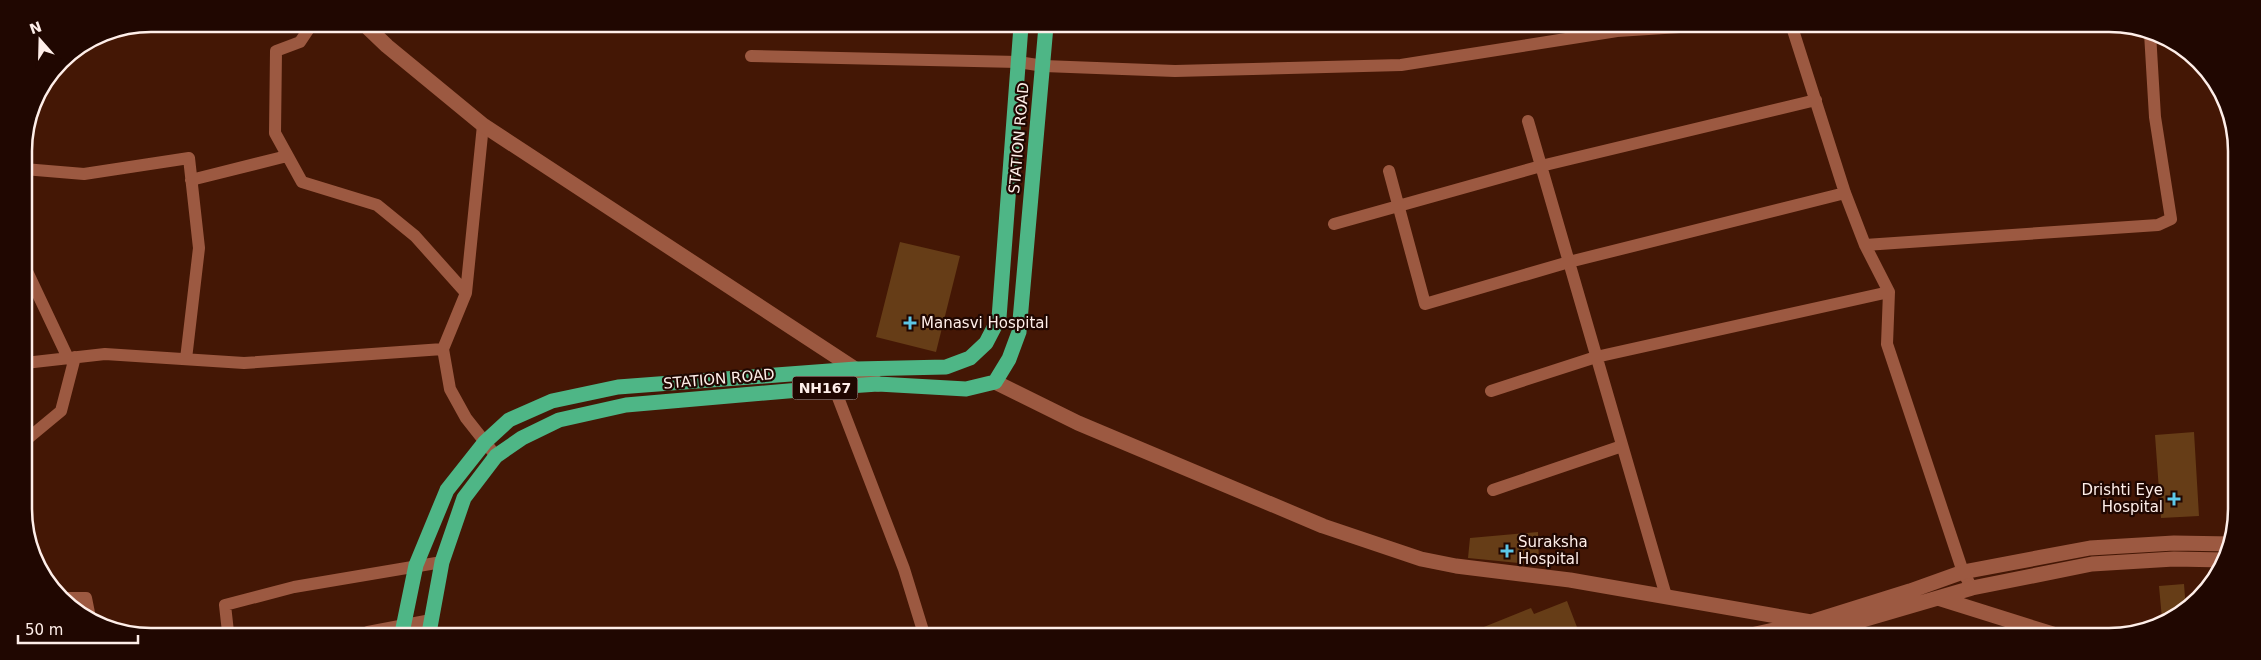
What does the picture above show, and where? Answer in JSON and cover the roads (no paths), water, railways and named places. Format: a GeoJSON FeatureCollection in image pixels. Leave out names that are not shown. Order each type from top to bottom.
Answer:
{"type":"FeatureCollection","features":[{"type":"Feature","properties":{"kind":"highway","name":"STATION ROAD"},"geometry":{"type":"LineString","coordinates":[[403,628],[416,566],[446,490],[485,442],[509,420],[552,402],[618,387],[856,369],[946,367],[970,358],[986,343],[999,318],[1020,32]]}},
{"type":"Feature","properties":{"kind":"highway","name":"STATION ROAD"},"geometry":{"type":"LineString","coordinates":[[430,626],[442,562],[464,498],[496,456],[522,438],[559,420],[626,405],[878,384],[966,389],[995,382],[1010,359],[1019,332],[1046,32]]}},
{"type":"Feature","properties":{"kind":"street"},"geometry":{"type":"LineString","coordinates":[[307,32],[300,42],[276,51],[275,133],[302,182],[377,204],[415,236],[466,294]]}},
{"type":"Feature","properties":{"kind":"street"},"geometry":{"type":"LineString","coordinates":[[372,32],[484,125],[878,384]]}},
{"type":"Feature","properties":{"kind":"street"},"geometry":{"type":"LineString","coordinates":[[751,56],[1018,62],[1044,66],[1175,71],[1401,65],[1611,32]]}},
{"type":"Feature","properties":{"kind":"street"},"geometry":{"type":"LineString","coordinates":[[1794,32],[1846,194],[1865,245],[1889,292],[1887,344],[1963,572],[1972,588]]}},
{"type":"Feature","properties":{"kind":"street"},"geometry":{"type":"LineString","coordinates":[[1865,245],[2158,224],[2171,219],[2154,117],[2150,40]]}},
{"type":"Feature","properties":{"kind":"street"},"geometry":{"type":"LineString","coordinates":[[1334,224],[1542,166],[1816,100]]}},
{"type":"Feature","properties":{"kind":"street"},"geometry":{"type":"LineString","coordinates":[[1528,121],[1666,596]]}},
{"type":"Feature","properties":{"kind":"street"},"geometry":{"type":"LineString","coordinates":[[484,125],[466,294],[443,350],[450,390],[466,418],[496,456]]}},
{"type":"Feature","properties":{"kind":"street"},"geometry":{"type":"LineString","coordinates":[[191,180],[287,156]]}},
{"type":"Feature","properties":{"kind":"street"},"geometry":{"type":"LineString","coordinates":[[33,170],[84,174],[189,158],[199,248],[186,359]]}},
{"type":"Feature","properties":{"kind":"street"},"geometry":{"type":"LineString","coordinates":[[1389,171],[1425,304],[1569,262],[1846,194]]}},
{"type":"Feature","properties":{"kind":"street"},"geometry":{"type":"LineString","coordinates":[[32,435],[61,411],[72,358],[33,282]]}},
{"type":"Feature","properties":{"kind":"street"},"geometry":{"type":"LineString","coordinates":[[1491,391],[1596,357],[1889,292]]}},
{"type":"Feature","properties":{"kind":"street"},"geometry":{"type":"LineString","coordinates":[[32,362],[105,354],[244,363],[443,350]]}},
{"type":"Feature","properties":{"kind":"street"},"geometry":{"type":"LineString","coordinates":[[995,382],[1078,423],[1252,497],[1323,526],[1421,559],[1456,566],[1570,580],[1666,596],[1803,627]]}},
{"type":"Feature","properties":{"kind":"street"},"geometry":{"type":"LineString","coordinates":[[834,387],[904,568],[922,628]]}},
{"type":"Feature","properties":{"kind":"street"},"geometry":{"type":"LineString","coordinates":[[1493,490],[1622,446]]}},
{"type":"Feature","properties":{"kind":"street"},"geometry":{"type":"LineString","coordinates":[[1816,627],[1963,572],[2090,548],[2174,543],[2223,544]]}},
{"type":"Feature","properties":{"kind":"street"},"geometry":{"type":"LineString","coordinates":[[1843,627],[1972,588],[2092,564],[2174,559],[2216,560]]}},
{"type":"Feature","properties":{"kind":"street"},"geometry":{"type":"LineString","coordinates":[[228,628],[225,605],[294,586],[442,562]]}},
{"type":"Feature","properties":{"kind":"street"},"geometry":{"type":"LineString","coordinates":[[1910,592],[1938,598],[2030,627]]}},
{"type":"Feature","properties":{"kind":"street"},"geometry":{"type":"LineString","coordinates":[[73,598],[86,598],[87,609]]}},
{"type":"Feature","properties":{"kind":"street"},"geometry":{"type":"LineString","coordinates":[[413,628],[430,626]]}},
{"type":"Feature","properties":{"kind":"place","name":"Manasvi Hospital"},"geometry":{"type":"Point","coordinates":[910,323]}},
{"type":"Feature","properties":{"kind":"place","name":"Drishti Eye Hospital"},"geometry":{"type":"Point","coordinates":[2174,499]}},
{"type":"Feature","properties":{"kind":"place","name":"Suraksha Hospital"},"geometry":{"type":"Point","coordinates":[1507,551]}}]}
